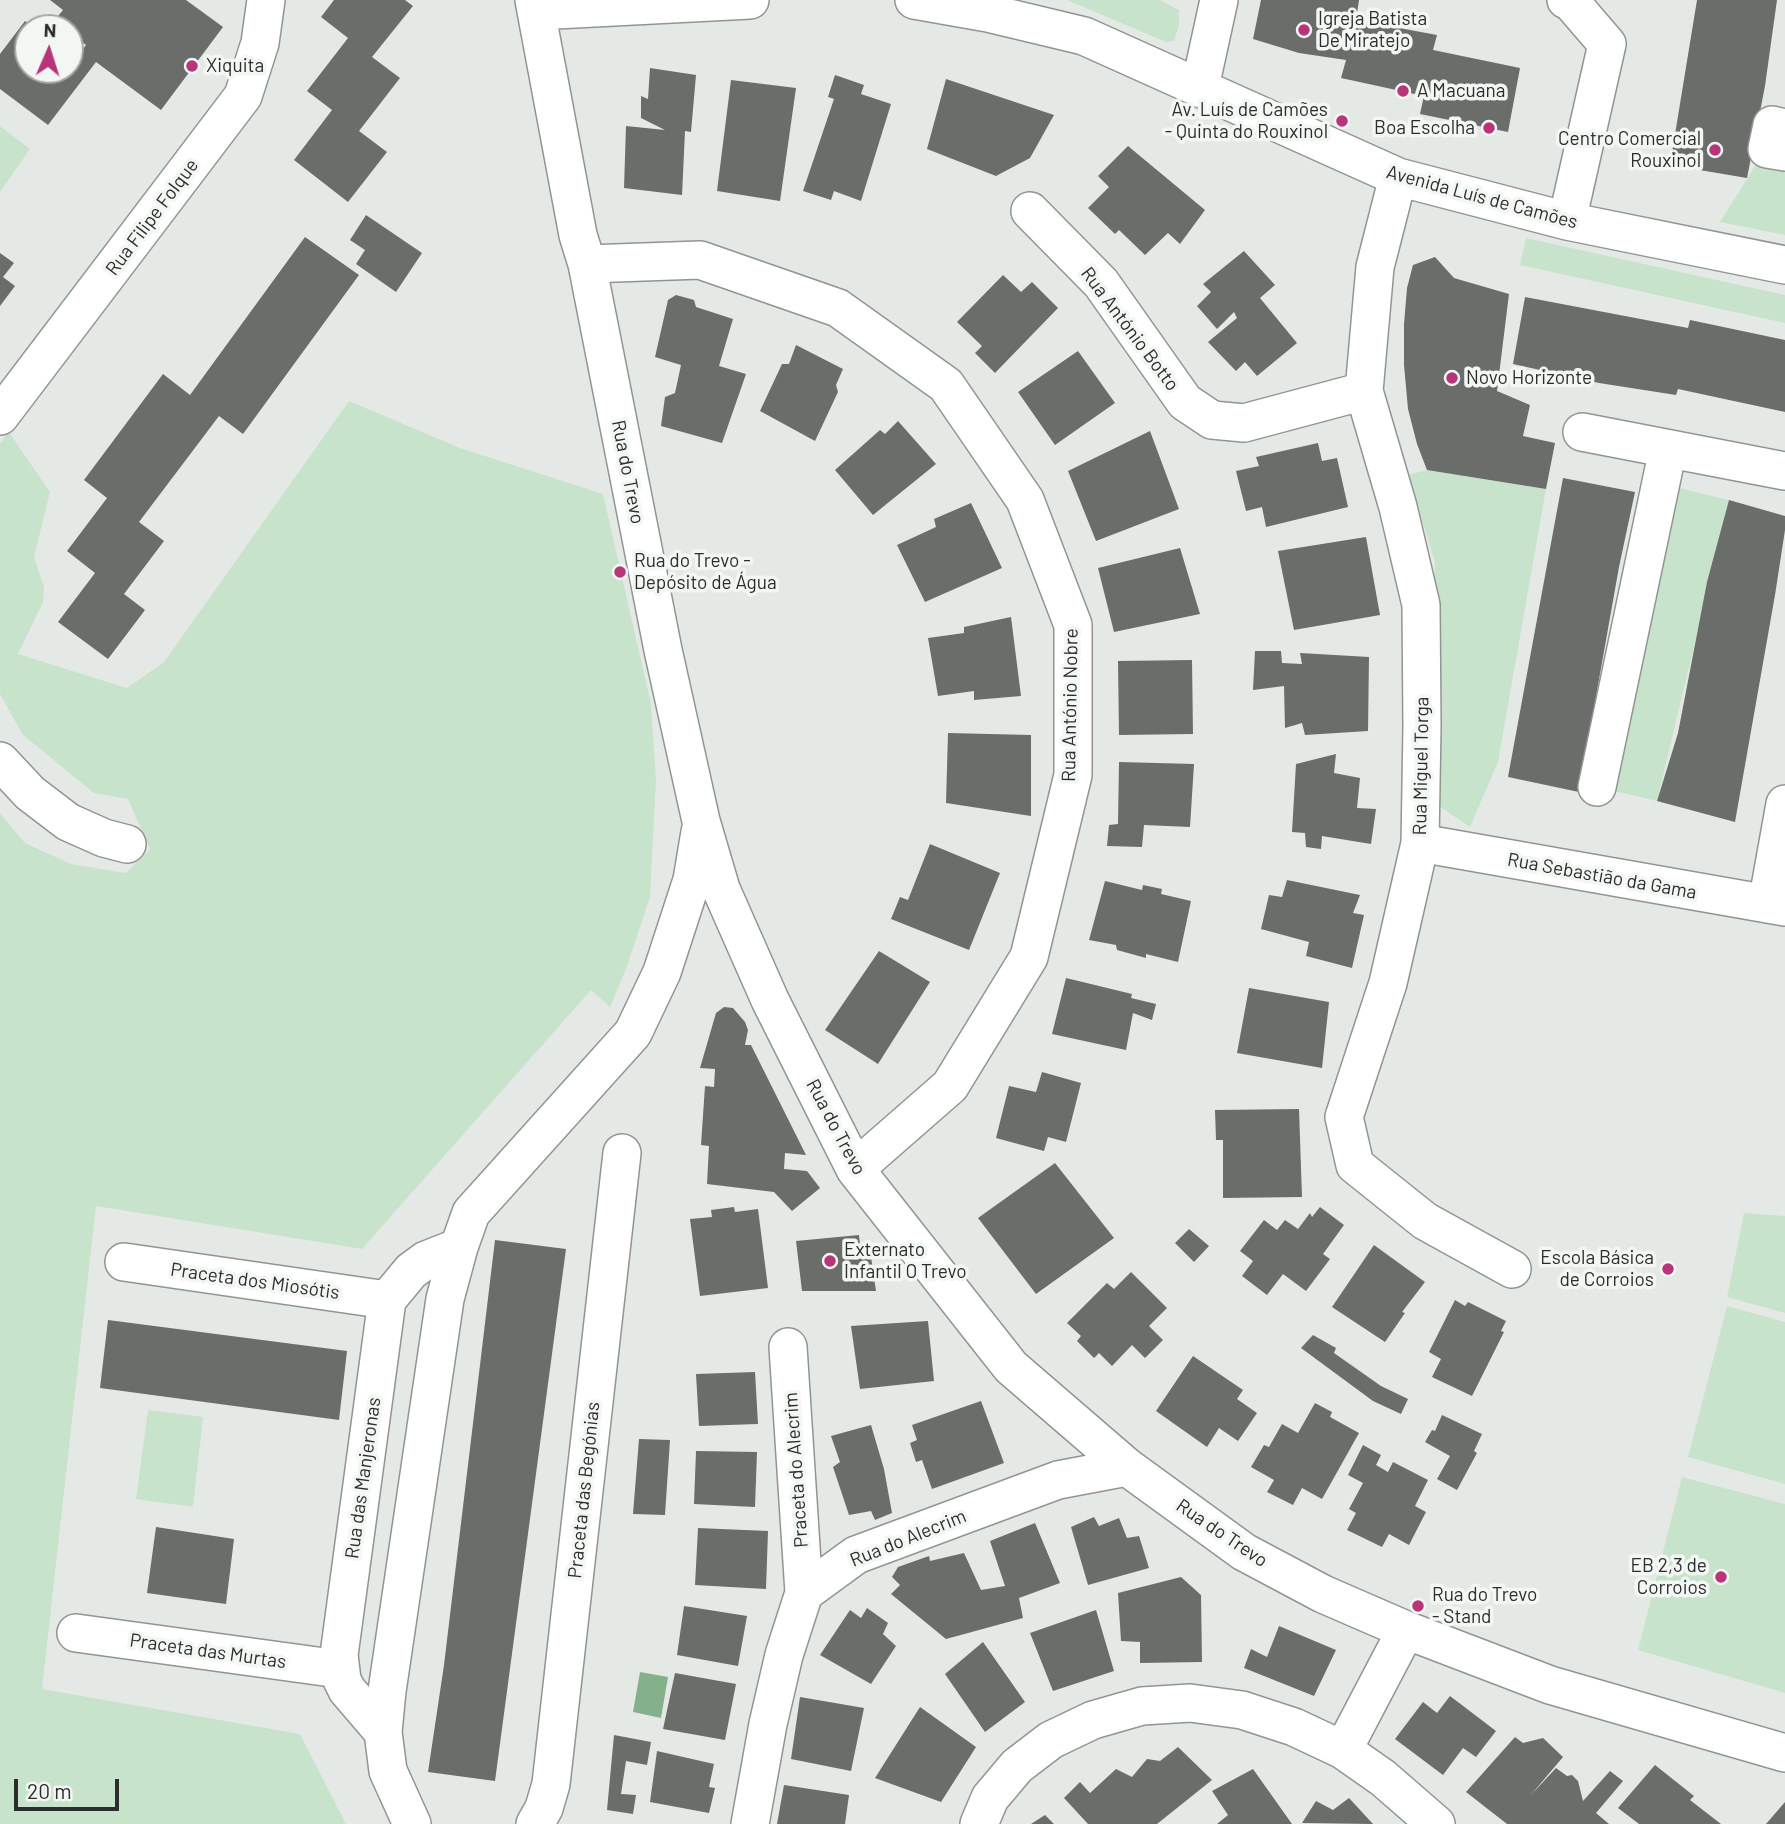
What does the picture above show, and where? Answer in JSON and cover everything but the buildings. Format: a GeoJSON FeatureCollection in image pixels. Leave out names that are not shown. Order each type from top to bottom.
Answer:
{"type":"FeatureCollection","features":[{"type":"Feature","properties":{"kind":"street","name":"Rua Filipe Folque"},"geometry":{"type":"LineString","coordinates":[[0,416],[243,96],[260,43],[266,0]]}},
{"type":"Feature","properties":{"kind":"street"},"geometry":{"type":"LineString","coordinates":[[535,6],[750,0]]}},
{"type":"Feature","properties":{"kind":"street","name":"Avenida Luís de Camões"},"geometry":{"type":"LineString","coordinates":[[914,0],[988,13],[1084,36],[1398,177],[1567,221],[1785,265]]}},
{"type":"Feature","properties":{"kind":"street"},"geometry":{"type":"LineString","coordinates":[[1200,87],[1219,0]]}},
{"type":"Feature","properties":{"kind":"street"},"geometry":{"type":"LineString","coordinates":[[1566,0],[1570,1],[1607,44],[1567,221]]}},
{"type":"Feature","properties":{"kind":"street","name":"Rua do Trevo"},"geometry":{"type":"LineString","coordinates":[[535,6],[578,235],[587,264],[661,638],[701,821],[721,889],[770,1000],[855,1169],[1011,1367],[1127,1467],[1244,1552],[1323,1594],[1406,1630],[1550,1685],[1785,1752]]}},
{"type":"Feature","properties":{"kind":"street"},"geometry":{"type":"LineString","coordinates":[[1785,128],[1772,125],[1767,149],[1785,152]]}},
{"type":"Feature","properties":{"kind":"street","name":"Rua Miguel Torga"},"geometry":{"type":"LineString","coordinates":[[1398,177],[1375,267],[1364,391],[1398,507],[1421,605],[1420,843],[1388,983],[1344,1117],[1355,1165],[1425,1221],[1512,1269]]}},
{"type":"Feature","properties":{"kind":"street","name":"Rua António Botto"},"geometry":{"type":"LineString","coordinates":[[1030,211],[1101,283],[1185,402],[1212,420],[1244,423],[1364,391]]}},
{"type":"Feature","properties":{"kind":"street","name":"Rua António Nobre"},"geometry":{"type":"LineString","coordinates":[[587,264],[700,260],[838,308],[946,385],[1025,499],[1073,625],[1073,775],[1029,957],[950,1086],[855,1169]]}},
{"type":"Feature","properties":{"kind":"street"},"geometry":{"type":"LineString","coordinates":[[1582,432],[1785,471]]}},
{"type":"Feature","properties":{"kind":"street"},"geometry":{"type":"LineString","coordinates":[[1597,787],[1668,449]]}},
{"type":"Feature","properties":{"kind":"street"},"geometry":{"type":"LineString","coordinates":[[0,761],[30,793],[68,822],[104,838],[127,844]]}},
{"type":"Feature","properties":{"kind":"street"},"geometry":{"type":"LineString","coordinates":[[1776,906],[1785,804]]}},
{"type":"Feature","properties":{"kind":"street"},"geometry":{"type":"LineString","coordinates":[[412,1824],[388,1772],[383,1732],[445,1299],[459,1247],[471,1213],[633,1033],[662,972],[692,880],[701,821]]}},
{"type":"Feature","properties":{"kind":"street","name":"Rua Sebastião da Gama"},"geometry":{"type":"LineString","coordinates":[[1420,843],[1776,906]]}},
{"type":"Feature","properties":{"kind":"street","name":"Praceta das Begónias"},"geometry":{"type":"LineString","coordinates":[[535,1824],[544,1808],[551,1784],[622,1153]]}},
{"type":"Feature","properties":{"kind":"street"},"geometry":{"type":"LineString","coordinates":[[387,1300],[411,1271],[426,1260],[459,1247]]}},
{"type":"Feature","properties":{"kind":"street","name":"Praceta dos Miosótis"},"geometry":{"type":"LineString","coordinates":[[124,1262],[387,1300]]}},
{"type":"Feature","properties":{"kind":"street","name":"Rua das Manjeronas"},"geometry":{"type":"LineString","coordinates":[[339,1669],[338,1655],[387,1300]]}},
{"type":"Feature","properties":{"kind":"street","name":"Praceta do Alecrim"},"geometry":{"type":"LineString","coordinates":[[788,1347],[804,1593]]}},
{"type":"Feature","properties":{"kind":"street","name":"Rua do Alecrim"},"geometry":{"type":"LineString","coordinates":[[804,1593],[856,1555],[1058,1479],[1127,1467]]}},
{"type":"Feature","properties":{"kind":"street"},"geometry":{"type":"LineString","coordinates":[[750,1824],[779,1678],[804,1593]]}},
{"type":"Feature","properties":{"kind":"street"},"geometry":{"type":"LineString","coordinates":[[1343,1750],[1406,1630]]}},
{"type":"Feature","properties":{"kind":"street","name":"Praceta das Murtas"},"geometry":{"type":"LineString","coordinates":[[76,1633],[339,1669]]}},
{"type":"Feature","properties":{"kind":"street"},"geometry":{"type":"LineString","coordinates":[[339,1669],[347,1690],[383,1732]]}},
{"type":"Feature","properties":{"kind":"street"},"geometry":{"type":"LineString","coordinates":[[979,1824],[990,1798],[1017,1766],[1051,1740],[1093,1720],[1142,1706],[1190,1703],[1242,1710],[1294,1727],[1343,1750],[1383,1778],[1436,1824]]}},
{"type":"Feature","properties":{"kind":"shaded area"},"geometry":{"type":"Polygon","coordinates":[[[1067,0],[1160,0],[1179,10],[1179,25],[1174,41],[1166,42],[1067,0]]]}},
{"type":"Feature","properties":{"kind":"shaded area"},"geometry":{"type":"Polygon","coordinates":[[[0,126],[30,149],[0,192],[0,126]]]}},
{"type":"Feature","properties":{"kind":"shaded area"},"geometry":{"type":"Polygon","coordinates":[[[1757,163],[1785,169],[1785,235],[1720,222],[1757,163]]]}},
{"type":"Feature","properties":{"kind":"shaded area"},"geometry":{"type":"Polygon","coordinates":[[[1526,238],[1785,295],[1785,323],[1520,265],[1526,238]]]}},
{"type":"Feature","properties":{"kind":"shaded area"},"geometry":{"type":"Polygon","coordinates":[[[349,401],[460,448],[603,494],[651,704],[656,780],[650,897],[610,1007],[591,990],[362,1249],[96,1206],[42,1689],[300,1734],[346,1824],[0,1824],[0,813],[25,843],[71,864],[126,873],[150,849],[128,799],[94,793],[23,735],[0,694],[0,444],[8,431],[50,492],[34,557],[44,587],[43,602],[18,654],[127,688],[164,662],[349,401]]]}},
{"type":"Feature","properties":{"kind":"shaded area"},"geometry":{"type":"Polygon","coordinates":[[[1427,470],[1546,489],[1498,762],[1470,827],[1421,794],[1435,562],[1408,475],[1427,470]]]}},
{"type":"Feature","properties":{"kind":"shaded area"},"geometry":{"type":"Polygon","coordinates":[[[1670,486],[1729,500],[1657,801],[1597,787],[1670,486]]]}},
{"type":"Feature","properties":{"kind":"shaded area"},"geometry":{"type":"Polygon","coordinates":[[[1744,1213],[1785,1216],[1785,1313],[1727,1297],[1744,1213]]]}},
{"type":"Feature","properties":{"kind":"shaded area"},"geometry":{"type":"Polygon","coordinates":[[[1727,1306],[1785,1322],[1785,1484],[1688,1457],[1727,1306]]]}},
{"type":"Feature","properties":{"kind":"shaded area"},"geometry":{"type":"Polygon","coordinates":[[[148,1410],[203,1417],[193,1507],[136,1499],[148,1410]]]}},
{"type":"Feature","properties":{"kind":"shaded area","name":"EB 2,3 de Corroios"},"geometry":{"type":"Polygon","coordinates":[[[1682,1477],[1785,1504],[1785,1693],[1638,1650],[1682,1477]]]}},
{"type":"Feature","properties":{"kind":"shaded area"},"geometry":{"type":"Polygon","coordinates":[[[640,1672],[668,1677],[661,1718],[633,1712],[640,1672]]]}},
{"type":"Feature","properties":{"kind":"place","name":"Igreja Batista De Miratejo"},"geometry":{"type":"Point","coordinates":[1304,30]}},
{"type":"Feature","properties":{"kind":"place","name":"Xiquita"},"geometry":{"type":"Point","coordinates":[192,66]}},
{"type":"Feature","properties":{"kind":"place","name":"A Macuana"},"geometry":{"type":"Point","coordinates":[1403,91]}},
{"type":"Feature","properties":{"kind":"place","name":"Av. Luís de Camões - Quinta do Rouxinol"},"geometry":{"type":"Point","coordinates":[1342,121]}},
{"type":"Feature","properties":{"kind":"place","name":"Boa Escolha"},"geometry":{"type":"Point","coordinates":[1489,128]}},
{"type":"Feature","properties":{"kind":"place","name":"Centro Comercial Rouxinol"},"geometry":{"type":"Point","coordinates":[1715,150]}},
{"type":"Feature","properties":{"kind":"place","name":"Novo Horizonte"},"geometry":{"type":"Point","coordinates":[1452,378]}},
{"type":"Feature","properties":{"kind":"place","name":"Rua do Trevo - Depósito de Água"},"geometry":{"type":"Point","coordinates":[620,572]}},
{"type":"Feature","properties":{"kind":"place","name":"Externato Infantil O Trevo"},"geometry":{"type":"Point","coordinates":[830,1261]}},
{"type":"Feature","properties":{"kind":"place","name":"Escola Básica de Corroios"},"geometry":{"type":"Point","coordinates":[1668,1269]}},
{"type":"Feature","properties":{"kind":"place","name":"EB 2,3 de Corroios"},"geometry":{"type":"Point","coordinates":[1721,1577]}},
{"type":"Feature","properties":{"kind":"place","name":"Rua do Trevo - Stand"},"geometry":{"type":"Point","coordinates":[1418,1606]}}]}
